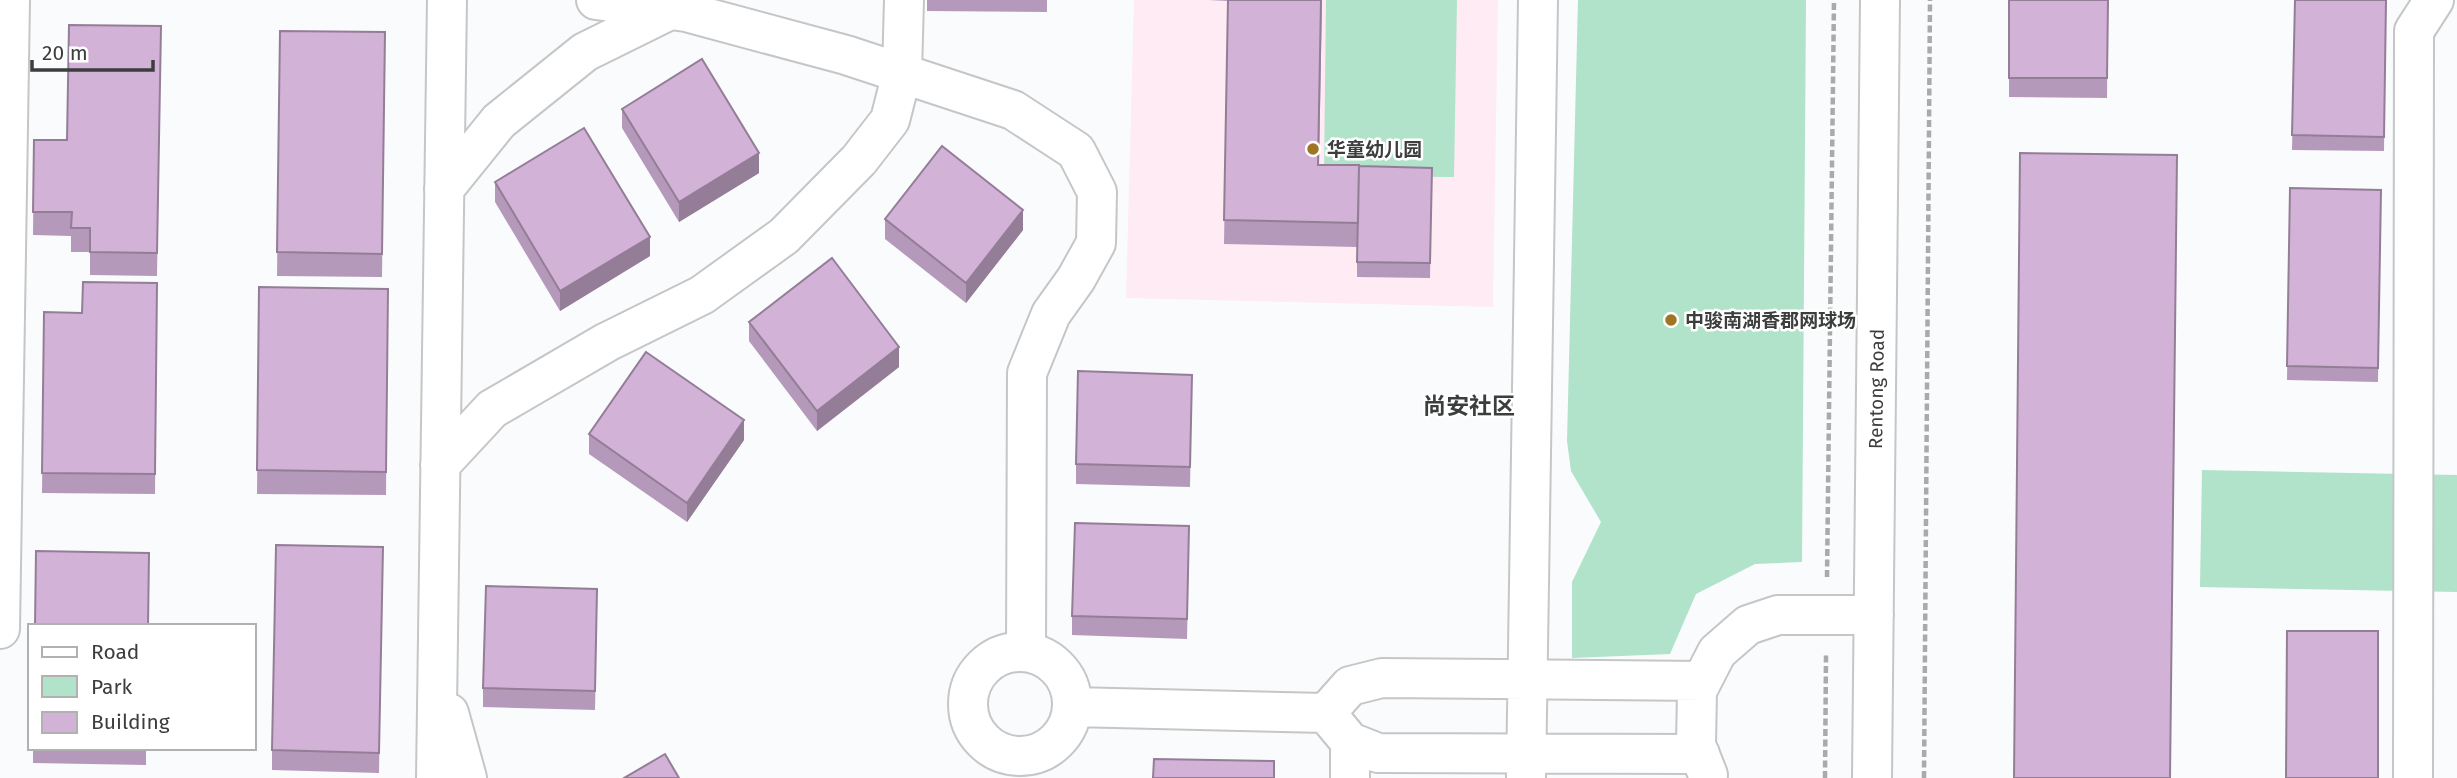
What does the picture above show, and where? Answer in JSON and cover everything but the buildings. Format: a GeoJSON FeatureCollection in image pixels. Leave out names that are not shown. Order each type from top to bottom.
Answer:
{"type":"FeatureCollection","features":[{"type":"Feature","properties":{"kind":"street"},"geometry":{"type":"LineString","coordinates":[[0,629],[10,0]]}},
{"type":"Feature","properties":{"kind":"street"},"geometry":{"type":"LineString","coordinates":[[436,778],[447,0]]}},
{"type":"Feature","properties":{"kind":"street"},"geometry":{"type":"LineString","coordinates":[[596,0],[686,12],[833,52],[1013,110],[1076,151],[1097,192],[1096,243],[1076,279],[1051,314],[1027,373],[1026,652]]}},
{"type":"Feature","properties":{"kind":"street"},"geometry":{"type":"LineString","coordinates":[[440,465],[492,409],[607,342],[702,295],[784,236],[859,160],[890,120],[902,74],[904,0]]}},
{"type":"Feature","properties":{"kind":"street"},"geometry":{"type":"LineString","coordinates":[[1526,765],[1538,0]]}},
{"type":"Feature","properties":{"kind":"street","name":"Rentong Road"},"geometry":{"type":"LineString","coordinates":[[1872,778],[1880,0]]}},
{"type":"Feature","properties":{"kind":"street"},"geometry":{"type":"LineString","coordinates":[[2413,778],[2414,31],[2434,0]]}},
{"type":"Feature","properties":{"kind":"street"},"geometry":{"type":"LineString","coordinates":[[444,189],[499,121],[585,52],[670,10]]}},
{"type":"Feature","properties":{"kind":"street"},"geometry":{"type":"LineString","coordinates":[[1326,713],[1350,760],[1378,753],[1526,765],[1704,766],[1696,745],[1697,691],[1717,652],[1748,625],[1778,615],[1874,615]]}},
{"type":"Feature","properties":{"kind":"street"},"geometry":{"type":"LineString","coordinates":[[1009,652],[1026,652],[1042,657],[1056,666],[1067,681],[1072,697],[1072,715],[1065,731],[1054,744],[1023,768],[989,747],[976,735],[969,719],[967,702],[971,685],[979,670],[992,659],[1009,652]]}},
{"type":"Feature","properties":{"kind":"street"},"geometry":{"type":"LineString","coordinates":[[437,671],[467,778]]}},
{"type":"Feature","properties":{"kind":"street"},"geometry":{"type":"LineString","coordinates":[[1072,707],[1326,713],[1350,686],[1382,678],[1702,681]]}},
{"type":"Feature","properties":{"kind":"path"},"geometry":{"type":"LineString","coordinates":[[1825,778],[1834,0]]}},
{"type":"Feature","properties":{"kind":"path"},"geometry":{"type":"LineString","coordinates":[[1924,778],[1930,0]]}},
{"type":"Feature","properties":{"kind":"shaded area","name":"华童幼儿园"},"geometry":{"type":"Polygon","coordinates":[[[1134,0],[1498,0],[1493,307],[1126,298],[1134,0]]]}},
{"type":"Feature","properties":{"kind":"green space"},"geometry":{"type":"Polygon","coordinates":[[[1326,0],[1457,0],[1454,177],[1324,176],[1326,0]]]}},
{"type":"Feature","properties":{"kind":"green space"},"geometry":{"type":"Polygon","coordinates":[[[1578,0],[1806,0],[1802,562],[1755,564],[1696,594],[1670,654],[1572,658],[1572,582],[1601,522],[1571,471],[1567,441],[1578,0]]]}},
{"type":"Feature","properties":{"kind":"green space"},"geometry":{"type":"Polygon","coordinates":[[[2202,470],[2457,475],[2457,592],[2200,587],[2202,470]]]}},
{"type":"Feature","properties":{"kind":"place","name":"华童幼儿园"},"geometry":{"type":"Point","coordinates":[1313,149]}},
{"type":"Feature","properties":{"kind":"place","name":"中骏南湖香郡网球场"},"geometry":{"type":"Point","coordinates":[1671,320]}},
{"type":"Feature","properties":{"kind":"district","name":"尚安社区"},"geometry":{"type":"Point","coordinates":[1469,406]}}]}
